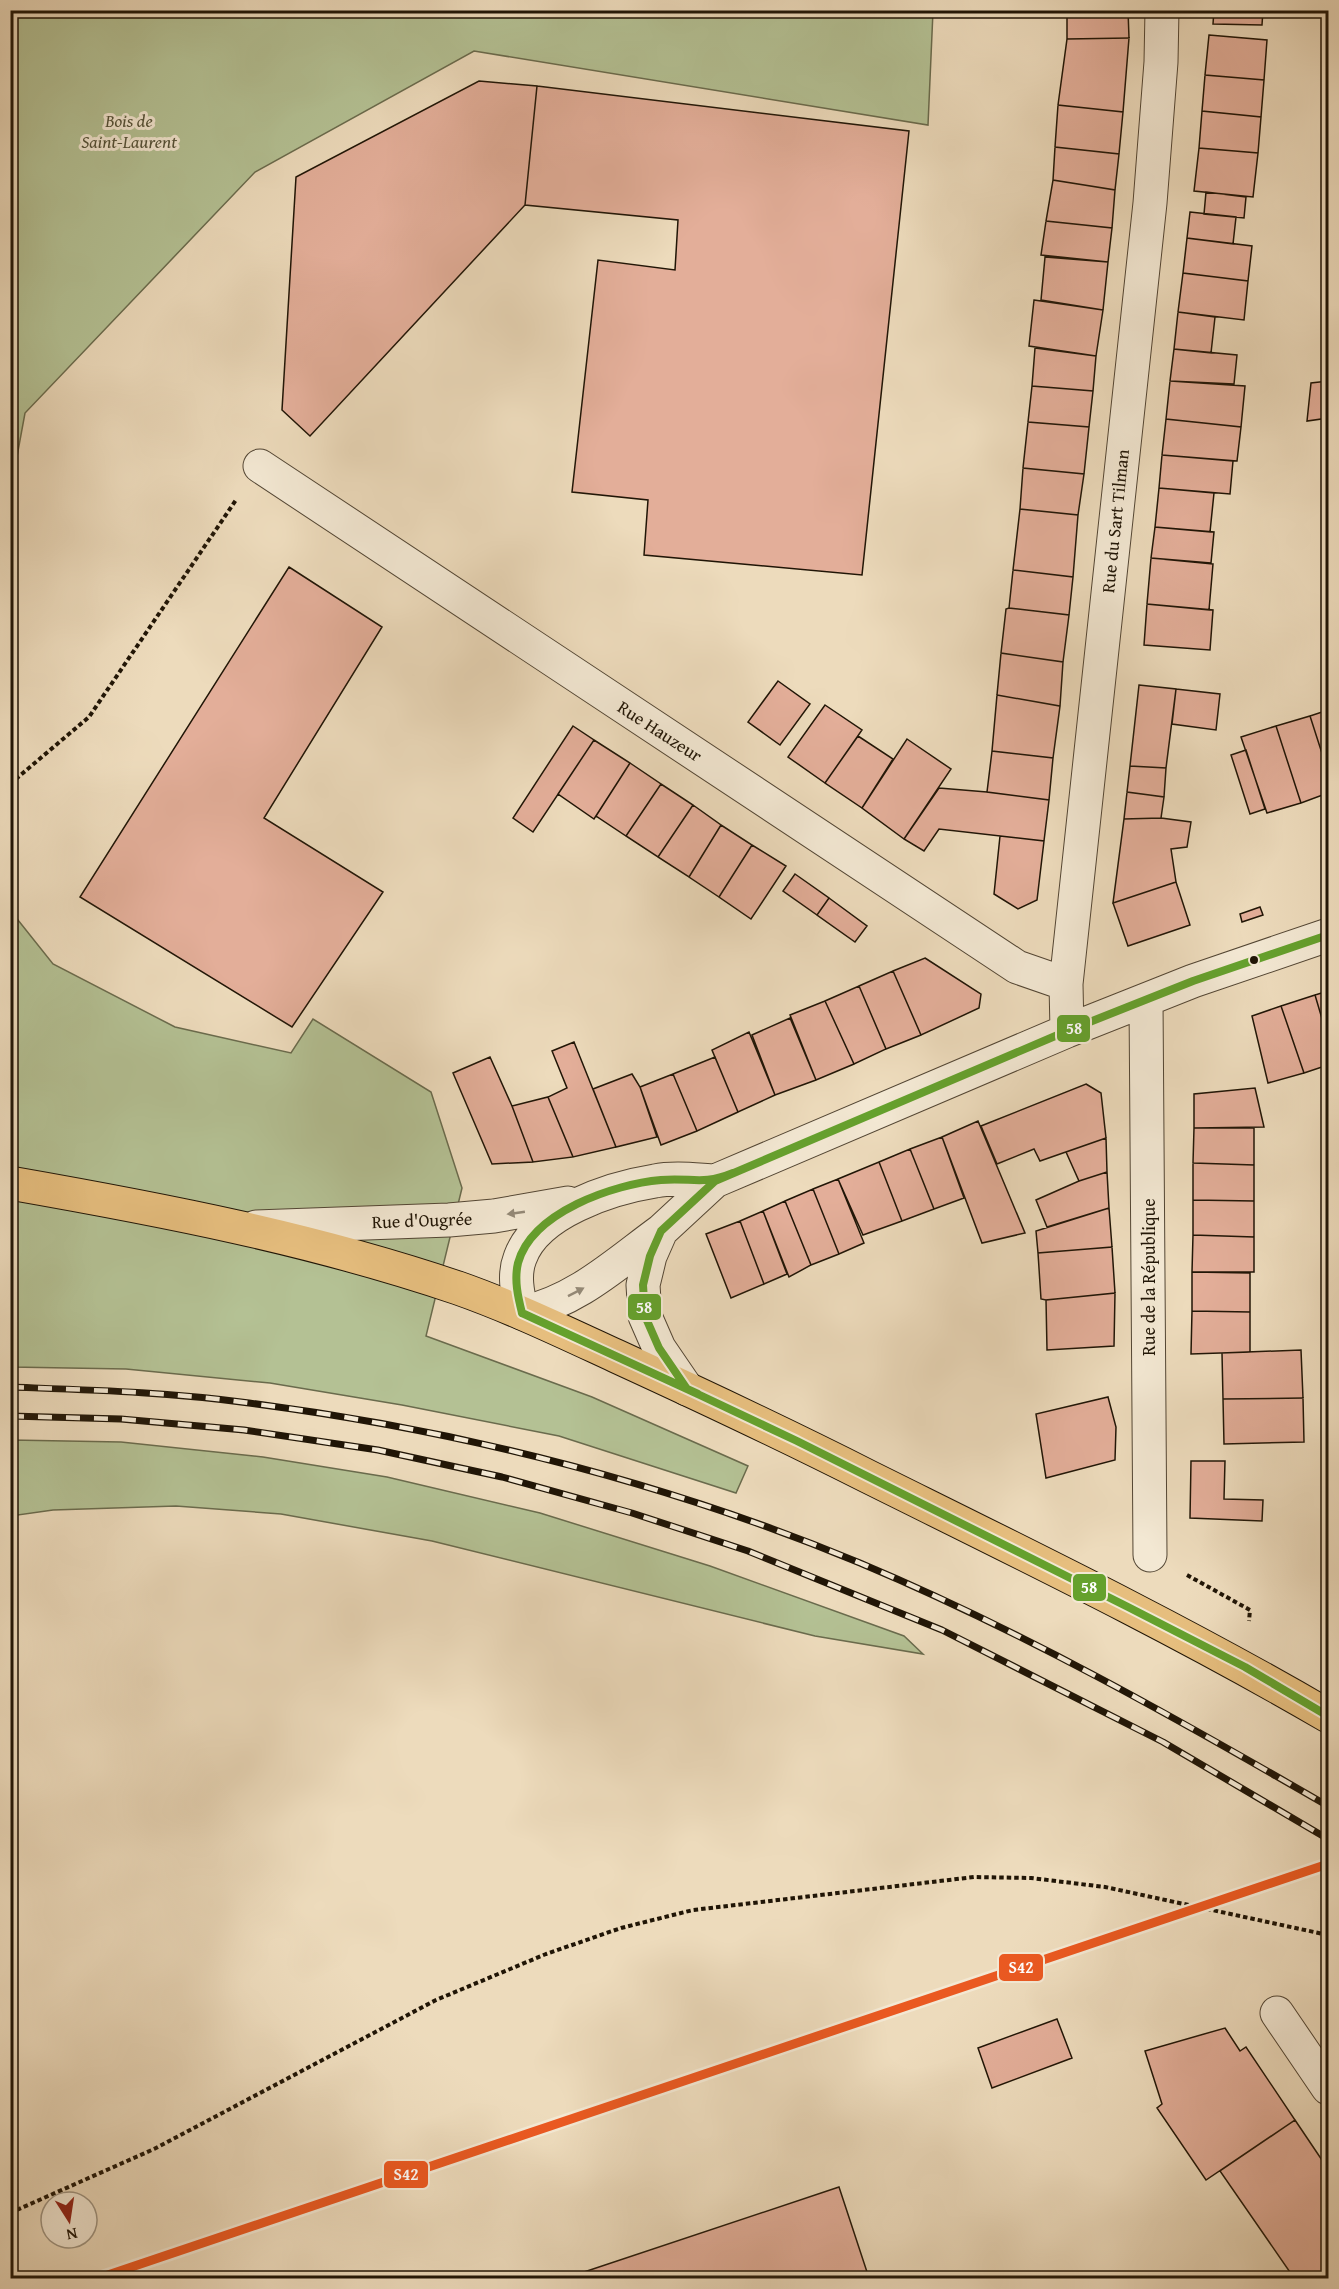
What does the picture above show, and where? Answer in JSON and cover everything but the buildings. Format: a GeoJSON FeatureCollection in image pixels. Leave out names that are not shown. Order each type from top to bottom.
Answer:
{"type":"FeatureCollection","features":[{"type":"Feature","properties":{"kind":"main road","name":"Rue d'Ougrée"},"geometry":{"type":"LineString","coordinates":[[10,1183],[168,1211],[248,1228],[400,1270],[461,1289],[522,1313]]}},
{"type":"Feature","properties":{"kind":"main road"},"geometry":{"type":"LineString","coordinates":[[522,1313],[797,1441],[1128,1607],[1245,1668],[1329,1716]]}},
{"type":"Feature","properties":{"kind":"street","name":"Rue du Sart Tilman"},"geometry":{"type":"LineString","coordinates":[[1068,1031],[1066,984],[1150,203],[1161,62],[1162,10]]}},
{"type":"Feature","properties":{"kind":"street","name":"Rue Hauzeur"},"geometry":{"type":"LineString","coordinates":[[260,466],[1017,967],[1066,984]]}},
{"type":"Feature","properties":{"kind":"street","name":"Rue d'Ougrée"},"geometry":{"type":"LineString","coordinates":[[594,1197],[558,1215],[531,1238],[519,1259],[516,1285],[522,1313],[543,1308],[585,1287],[661,1231],[715,1180],[1068,1031],[1218,971],[1329,935]]}},
{"type":"Feature","properties":{"kind":"street","name":"Rue de la République"},"geometry":{"type":"LineString","coordinates":[[1146,1000],[1150,1555]]}},
{"type":"Feature","properties":{"kind":"street","name":"Rue d'Ougrée"},"geometry":{"type":"LineString","coordinates":[[248,1228],[494,1216],[547,1209],[656,1180],[715,1180]]}},
{"type":"Feature","properties":{"kind":"street","name":"Rue d'Ougrée"},"geometry":{"type":"LineString","coordinates":[[661,1231],[650,1256],[643,1285],[645,1316],[659,1348],[687,1389]]}},
{"type":"Feature","properties":{"kind":"street"},"geometry":{"type":"LineString","coordinates":[[1277,2013],[1329,2088]]}},
{"type":"Feature","properties":{"kind":"path"},"geometry":{"type":"LineString","coordinates":[[10,784],[89,717],[260,466]]}},
{"type":"Feature","properties":{"kind":"path"},"geometry":{"type":"LineString","coordinates":[[1150,1555],[1250,1610]]}},
{"type":"Feature","properties":{"kind":"path"},"geometry":{"type":"LineString","coordinates":[[10,2212],[154,2149],[436,2000],[546,1954],[621,1928],[693,1910],[974,1877],[1031,1878],[1105,1887],[1329,1935]]}},
{"type":"Feature","properties":{"kind":"green space","name":"Bois de Saint-Laurent"},"geometry":{"type":"Polygon","coordinates":[[[11,10],[933,11],[928,125],[474,51],[255,172],[25,413],[11,489],[11,10]]]}},
{"type":"Feature","properties":{"kind":"green space"},"geometry":{"type":"Polygon","coordinates":[[[10,910],[53,964],[175,1027],[291,1053],[313,1019],[431,1092],[462,1188],[426,1336],[592,1397],[748,1466],[736,1493],[559,1436],[402,1405],[270,1383],[126,1369],[11,1367],[10,910]]]}},
{"type":"Feature","properties":{"kind":"green space"},"geometry":{"type":"Polygon","coordinates":[[[11,1440],[121,1442],[263,1457],[387,1477],[540,1513],[710,1566],[904,1636],[923,1654],[815,1636],[432,1541],[281,1514],[176,1506],[53,1510],[11,1516],[11,1440]]]}},
{"type":"Feature","properties":{"kind":"railway"},"geometry":{"type":"LineString","coordinates":[[10,1387],[190,1396],[327,1414],[483,1444],[636,1484],[712,1508],[860,1563],[980,1617],[1156,1708],[1328,1806]]}},
{"type":"Feature","properties":{"kind":"railway"},"geometry":{"type":"LineString","coordinates":[[10,1416],[121,1419],[244,1430],[378,1450],[502,1477],[632,1513],[748,1551],[942,1630],[1163,1742],[1328,1839]]}},
{"type":"Feature","properties":{"kind":"transit line","name":"58"},"geometry":{"type":"LineString","coordinates":[[1328,935],[1193,981],[1067,1031],[715,1181],[661,1231],[650,1256],[643,1285],[645,1316],[659,1348],[687,1389],[797,1441],[1128,1607],[1245,1667],[1328,1716]]}},
{"type":"Feature","properties":{"kind":"transit line","name":"58"},"geometry":{"type":"LineString","coordinates":[[522,1313],[516,1282],[518,1263],[526,1245],[557,1215],[577,1204],[621,1187],[672,1179],[713,1179],[733,1173]]}},
{"type":"Feature","properties":{"kind":"transit line","name":"58"},"geometry":{"type":"LineString","coordinates":[[522,1313],[698,1394]]}},
{"type":"Feature","properties":{"kind":"transit line","name":"S42"},"geometry":{"type":"LineString","coordinates":[[99,2278],[1328,1864]]}}]}
